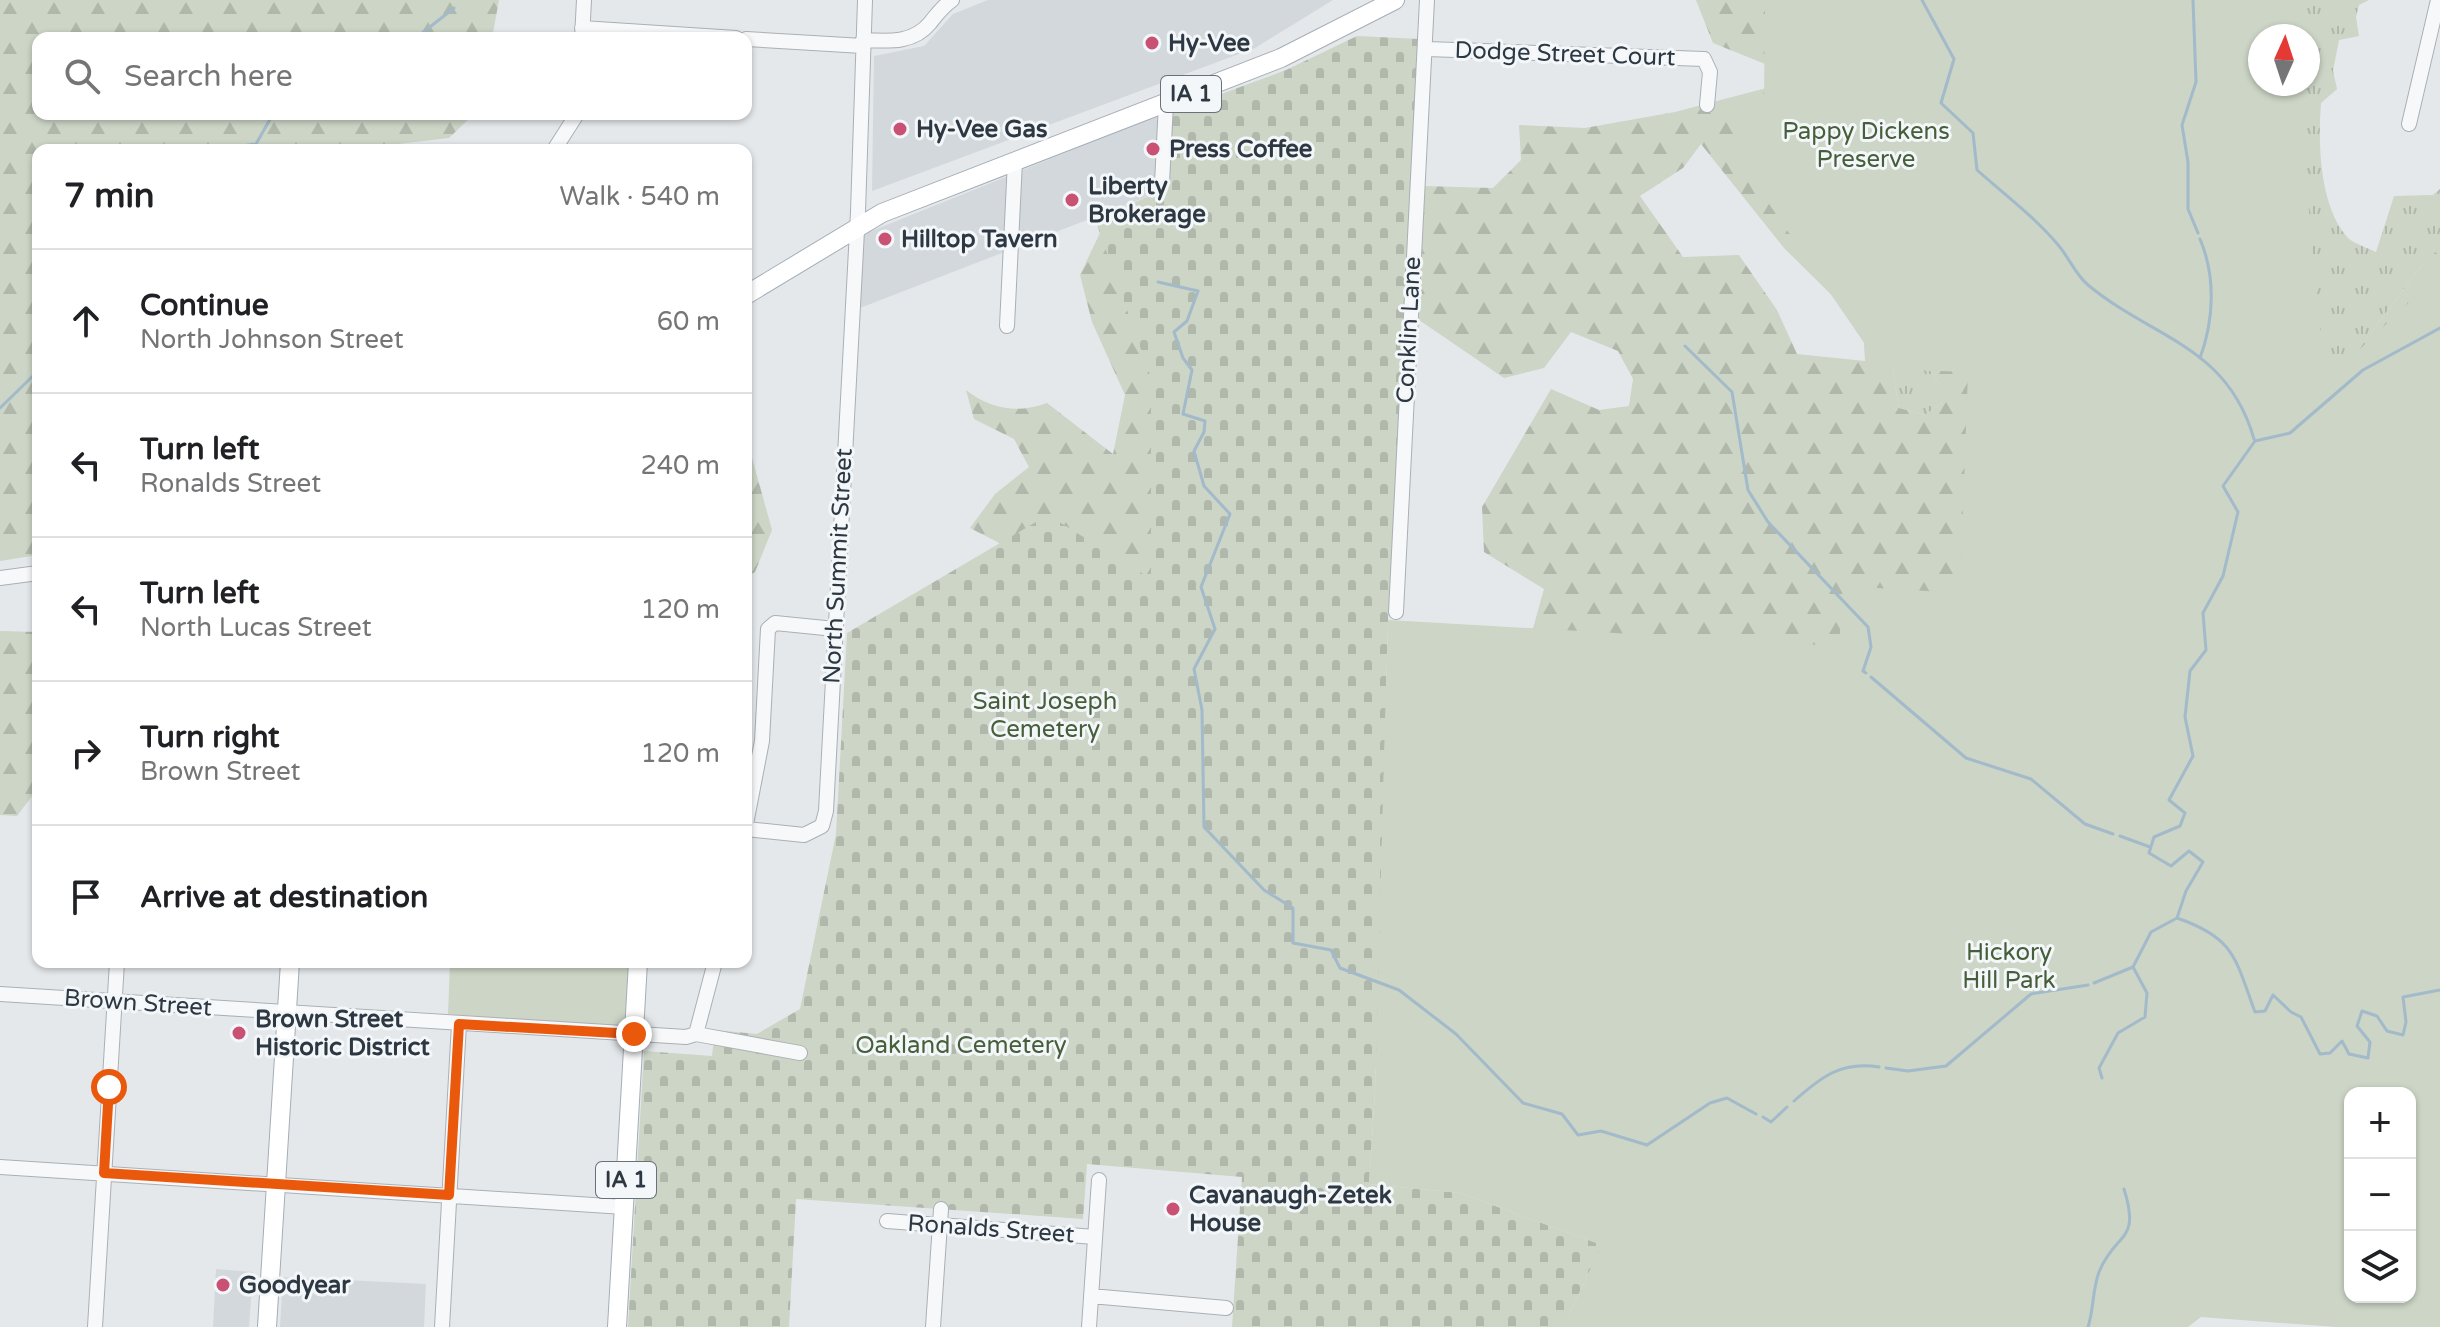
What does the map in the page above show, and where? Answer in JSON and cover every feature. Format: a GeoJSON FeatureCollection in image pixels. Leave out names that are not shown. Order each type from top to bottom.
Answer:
{"type":"FeatureCollection","features":[{"type":"Feature","properties":{"kind":"main road","name":"IA 1"},"geometry":{"type":"LineString","coordinates":[[752,291],[856,227],[1015,161],[1281,58],[1395,0]]}},
{"type":"Feature","properties":{"kind":"main road"},"geometry":{"type":"LineString","coordinates":[[267,1327],[290,968]]}},
{"type":"Feature","properties":{"kind":"main road","name":"IA 1"},"geometry":{"type":"LineString","coordinates":[[617,1327],[638,968]]}},
{"type":"Feature","properties":{"kind":"street"},"geometry":{"type":"LineString","coordinates":[[582,32],[584,0]]}},
{"type":"Feature","properties":{"kind":"street","name":"North Summit Street"},"geometry":{"type":"LineString","coordinates":[[752,827],[804,835],[818,829],[825,819],[865,0]]}},
{"type":"Feature","properties":{"kind":"street"},"geometry":{"type":"LineString","coordinates":[[752,39],[895,42],[928,26],[939,9],[952,0]]}},
{"type":"Feature","properties":{"kind":"street","name":"Conklin Lane"},"geometry":{"type":"LineString","coordinates":[[1396,612],[1410,298],[1427,49],[1427,0]]}},
{"type":"Feature","properties":{"kind":"street"},"geometry":{"type":"LineString","coordinates":[[2409,124],[2438,0]]}},
{"type":"Feature","properties":{"kind":"street","name":"Dodge Street Court"},"geometry":{"type":"LineString","coordinates":[[1427,49],[1704,59],[1710,72],[1707,105]]}},
{"type":"Feature","properties":{"kind":"street"},"geometry":{"type":"LineString","coordinates":[[1162,183],[1166,103]]}},
{"type":"Feature","properties":{"kind":"street"},"geometry":{"type":"LineString","coordinates":[[558,144],[573,120]]}},
{"type":"Feature","properties":{"kind":"street"},"geometry":{"type":"LineString","coordinates":[[1007,326],[1015,161]]}},
{"type":"Feature","properties":{"kind":"street"},"geometry":{"type":"LineString","coordinates":[[0,578],[32,574]]}},
{"type":"Feature","properties":{"kind":"street"},"geometry":{"type":"LineString","coordinates":[[752,793],[763,733],[768,629],[775,623],[835,629]]}},
{"type":"Feature","properties":{"kind":"street"},"geometry":{"type":"LineString","coordinates":[[95,1327],[117,968]]}},
{"type":"Feature","properties":{"kind":"street"},"geometry":{"type":"LineString","coordinates":[[696,1034],[713,968]]}},
{"type":"Feature","properties":{"kind":"street","name":"Brown Street"},"geometry":{"type":"LineString","coordinates":[[0,994],[459,1024],[686,1037],[696,1034],[800,1053]]}},
{"type":"Feature","properties":{"kind":"street"},"geometry":{"type":"LineString","coordinates":[[442,1327],[459,1024]]}},
{"type":"Feature","properties":{"kind":"street"},"geometry":{"type":"LineString","coordinates":[[0,1167],[624,1207]]}},
{"type":"Feature","properties":{"kind":"street"},"geometry":{"type":"LineString","coordinates":[[1089,1327],[1099,1180]]}},
{"type":"Feature","properties":{"kind":"street"},"geometry":{"type":"LineString","coordinates":[[933,1327],[941,1209]]}},
{"type":"Feature","properties":{"kind":"street","name":"Ronalds Street"},"geometry":{"type":"LineString","coordinates":[[887,1221],[1095,1237]]}},
{"type":"Feature","properties":{"kind":"street"},"geometry":{"type":"LineString","coordinates":[[1091,1296],[1226,1308]]}},
{"type":"Feature","properties":{"kind":"shaded area"},"geometry":{"type":"Polygon","coordinates":[[[988,0],[1333,0],[1255,48],[872,191],[874,56],[924,46],[953,14],[988,0]]]}},
{"type":"Feature","properties":{"kind":"shaded area"},"geometry":{"type":"Polygon","coordinates":[[[1164,113],[1159,192],[860,308],[864,234],[1164,113]]]}},
{"type":"Feature","properties":{"kind":"shaded area"},"geometry":{"type":"Polygon","coordinates":[[[216,1269],[253,1272],[249,1327],[213,1327],[216,1269]]]}},
{"type":"Feature","properties":{"kind":"shaded area"},"geometry":{"type":"Polygon","coordinates":[[[283,1277],[426,1284],[424,1327],[280,1327],[283,1277]]]}},
{"type":"Feature","properties":{"kind":"green space"},"geometry":{"type":"Polygon","coordinates":[[[0,0],[499,0],[493,32],[32,32],[32,120],[468,120],[449,138],[398,144],[32,144],[32,556],[0,561],[0,0]]]}},
{"type":"Feature","properties":{"kind":"green space","name":"Hickory Hill Park"},"geometry":{"type":"Polygon","coordinates":[[[1696,0],[2281,0],[2267,24],[2248,24],[2248,87],[2243,108],[2303,406],[2347,365],[2421,266],[2440,248],[2440,360],[2274,1074],[2129,1327],[1534,1327],[1578,1314],[1600,1237],[1386,1107],[1383,1069],[1344,1055],[1011,549],[970,528],[995,494],[1029,467],[1014,439],[974,419],[966,390],[985,402],[1005,408],[1047,403],[1113,454],[1125,395],[1092,322],[1080,275],[1107,218],[1376,698],[1406,660],[1527,650],[1544,589],[1484,552],[1482,507],[1551,389],[1599,410],[1629,406],[1633,379],[1618,351],[1571,332],[1544,368],[1504,378],[1419,320],[1425,186],[1493,188],[1521,160],[1519,125],[1585,128],[1675,112],[1774,86],[1775,68],[1713,43],[1696,0]],[[1701,144],[1683,168],[1640,196],[1683,257],[1739,255],[1777,310],[1797,354],[1865,361],[1863,326],[1784,248],[1701,144]],[[1891,361],[1899,408],[1925,415],[1942,403],[1942,387],[1923,361],[1891,361]]]}},
{"type":"Feature","properties":{"kind":"green space","name":"Hickory Hill Park"},"geometry":{"type":"Polygon","coordinates":[[[1765,0],[2290,0],[2292,24],[2248,24],[2248,96],[2298,96],[2325,382],[2440,273],[2440,1327],[2337,1327],[2201,1317],[2188,1327],[1563,1327],[1602,1245],[1460,1193],[1369,1184],[1375,1091],[1388,620],[1839,646],[1843,586],[1960,593],[1968,372],[1882,369],[1741,163],[1738,101],[1764,103],[1765,0]]]}},
{"type":"Feature","properties":{"kind":"green space"},"geometry":{"type":"Polygon","coordinates":[[[2281,0],[2369,0],[2359,5],[2356,17],[2359,36],[2339,40],[2333,71],[2337,89],[2321,103],[2322,174],[2331,209],[2348,238],[2376,252],[2394,196],[2433,195],[2440,189],[2440,250],[2421,266],[2347,365],[2313,399],[2262,96],[2320,96],[2320,24],[2275,24],[2281,0]]]}},
{"type":"Feature","properties":{"kind":"green space"},"geometry":{"type":"Polygon","coordinates":[[[1357,36],[1419,39],[1388,620],[1375,1091],[1369,1184],[1460,1193],[1602,1245],[1563,1327],[1232,1327],[1242,1177],[1087,1164],[1083,1219],[796,1199],[789,1327],[628,1327],[644,1051],[712,1056],[715,1030],[757,1034],[800,1009],[836,834],[847,633],[1048,515],[1151,579],[1151,378],[1095,219],[1166,189],[1170,113],[1286,70],[1357,36]]]}},
{"type":"Feature","properties":{"kind":"green space"},"geometry":{"type":"Polygon","coordinates":[[[1891,361],[1923,361],[1942,387],[1942,403],[1925,415],[1899,408],[1891,361]]]}},
{"type":"Feature","properties":{"kind":"green space"},"geometry":{"type":"Polygon","coordinates":[[[752,458],[772,530],[752,574],[752,458]]]}},
{"type":"Feature","properties":{"kind":"green space"},"geometry":{"type":"Polygon","coordinates":[[[0,631],[32,632],[32,796],[17,816],[0,815],[0,631]]]}},
{"type":"Feature","properties":{"kind":"green space"},"geometry":{"type":"Polygon","coordinates":[[[450,968],[634,968],[634,1034],[448,1014],[450,968]]]}},
{"type":"Feature","properties":{"kind":"waterway"},"geometry":{"type":"LineString","coordinates":[[1922,0],[1954,59],[1941,103],[1973,133],[1977,170],[2050,236],[2088,285],[2207,363],[2226,383],[2242,408],[2254,439]]}},
{"type":"Feature","properties":{"kind":"waterway"},"geometry":{"type":"LineString","coordinates":[[2193,0],[2196,82],[2182,125],[2188,162],[2188,209],[2198,233]]}},
{"type":"Feature","properties":{"kind":"waterway"},"geometry":{"type":"LineString","coordinates":[[424,32],[454,8]]}},
{"type":"Feature","properties":{"kind":"waterway"},"geometry":{"type":"LineString","coordinates":[[256,144],[270,120]]}},
{"type":"Feature","properties":{"kind":"waterway"},"geometry":{"type":"LineString","coordinates":[[2200,239],[2209,268],[2211,298],[2208,329],[2200,358]]}},
{"type":"Feature","properties":{"kind":"waterway"},"geometry":{"type":"LineString","coordinates":[[1158,282],[1198,291],[1187,321],[1174,332],[1183,358],[1192,370],[1183,414],[1205,421],[1204,432],[1194,451],[1204,486],[1230,514],[1201,587],[1215,629],[1194,669],[1202,710],[1204,827],[1264,890],[1293,908],[1293,943],[1331,950],[1340,968],[1399,990],[1456,1034],[1523,1103],[1562,1114],[1578,1135],[1601,1131],[1647,1145],[1710,1103],[1727,1098],[1756,1114]]}},
{"type":"Feature","properties":{"kind":"waterway"},"geometry":{"type":"LineString","coordinates":[[2177,918],[2186,891],[2203,862],[2189,851],[2171,866],[2149,853],[2154,837],[2180,826],[2185,813],[2169,800],[2193,756],[2185,717],[2190,671],[2206,650],[2203,613],[2223,576],[2238,512],[2223,486],[2255,441],[2290,433],[2363,370],[2440,328]]}},
{"type":"Feature","properties":{"kind":"waterway"},"geometry":{"type":"LineString","coordinates":[[1685,346],[1732,392],[1748,490],[1768,522],[1868,627],[1871,647],[1863,671],[1866,673]]}},
{"type":"Feature","properties":{"kind":"waterway"},"geometry":{"type":"LineString","coordinates":[[0,408],[32,377]]}},
{"type":"Feature","properties":{"kind":"waterway"},"geometry":{"type":"LineString","coordinates":[[1871,677],[1966,758],[2031,779],[2085,824],[2113,834]]}},
{"type":"Feature","properties":{"kind":"waterway"},"geometry":{"type":"LineString","coordinates":[[2120,836],[2150,847]]}},
{"type":"Feature","properties":{"kind":"waterway"},"geometry":{"type":"LineString","coordinates":[[2102,1078],[2099,1068],[2118,1033],[2145,1017],[2147,993],[2133,967],[2151,932],[2177,918],[2222,942],[2237,964],[2255,1012],[2265,1011],[2273,995],[2301,1017],[2320,1054],[2330,1053],[2342,1041],[2349,1054],[2368,1058],[2370,1042],[2357,1026],[2362,1011],[2377,1016],[2387,1031],[2403,1035],[2406,1022],[2403,997],[2440,990]]}},
{"type":"Feature","properties":{"kind":"waterway"},"geometry":{"type":"LineString","coordinates":[[2094,983],[2133,967]]}},
{"type":"Feature","properties":{"kind":"waterway"},"geometry":{"type":"LineString","coordinates":[[1886,1068],[1908,1071],[1946,1066],[2031,994],[2088,985]]}},
{"type":"Feature","properties":{"kind":"waterway"},"geometry":{"type":"LineString","coordinates":[[1794,1101],[1832,1073],[1853,1066],[1879,1067]]}},
{"type":"Feature","properties":{"kind":"waterway"},"geometry":{"type":"LineString","coordinates":[[1763,1117],[1771,1122],[1787,1107]]}},
{"type":"Feature","properties":{"kind":"waterway"},"geometry":{"type":"LineString","coordinates":[[2088,1327],[2099,1272],[2128,1228],[2129,1206],[2124,1189]]}},
{"type":"Feature","properties":{"kind":"place","name":"Hy-Vee"},"geometry":{"type":"Point","coordinates":[1152,43]}},
{"type":"Feature","properties":{"kind":"place","name":"Hy-Vee Gas"},"geometry":{"type":"Point","coordinates":[900,129]}},
{"type":"Feature","properties":{"kind":"place","name":"Press Coffee"},"geometry":{"type":"Point","coordinates":[1153,149]}},
{"type":"Feature","properties":{"kind":"place","name":"Liberty Brokerage"},"geometry":{"type":"Point","coordinates":[1072,200]}},
{"type":"Feature","properties":{"kind":"place","name":"Hilltop Tavern"},"geometry":{"type":"Point","coordinates":[885,239]}},
{"type":"Feature","properties":{"kind":"place","name":"Brown Street Historic District"},"geometry":{"type":"Point","coordinates":[239,1033]}},
{"type":"Feature","properties":{"kind":"place","name":"Cavanaugh-Zetek House"},"geometry":{"type":"Point","coordinates":[1173,1209]}},
{"type":"Feature","properties":{"kind":"place","name":"Goodyear"},"geometry":{"type":"Point","coordinates":[223,1285]}},
{"type":"Feature","properties":{"kind":"route"},"geometry":{"type":"LineString","coordinates":[[109,1087],[104,1173],[449,1195],[459,1024],[634,1034]]}},
{"type":"Feature","properties":{"kind":"park label","name":"Pappy Dickens Preserve"},"geometry":{"type":"Point","coordinates":[1866,145]}},
{"type":"Feature","properties":{"kind":"park label","name":"Saint Joseph Cemetery"},"geometry":{"type":"Point","coordinates":[1045,715]}},
{"type":"Feature","properties":{"kind":"park label","name":"Oakland Cemetery"},"geometry":{"type":"Point","coordinates":[961,1045]}}]}
